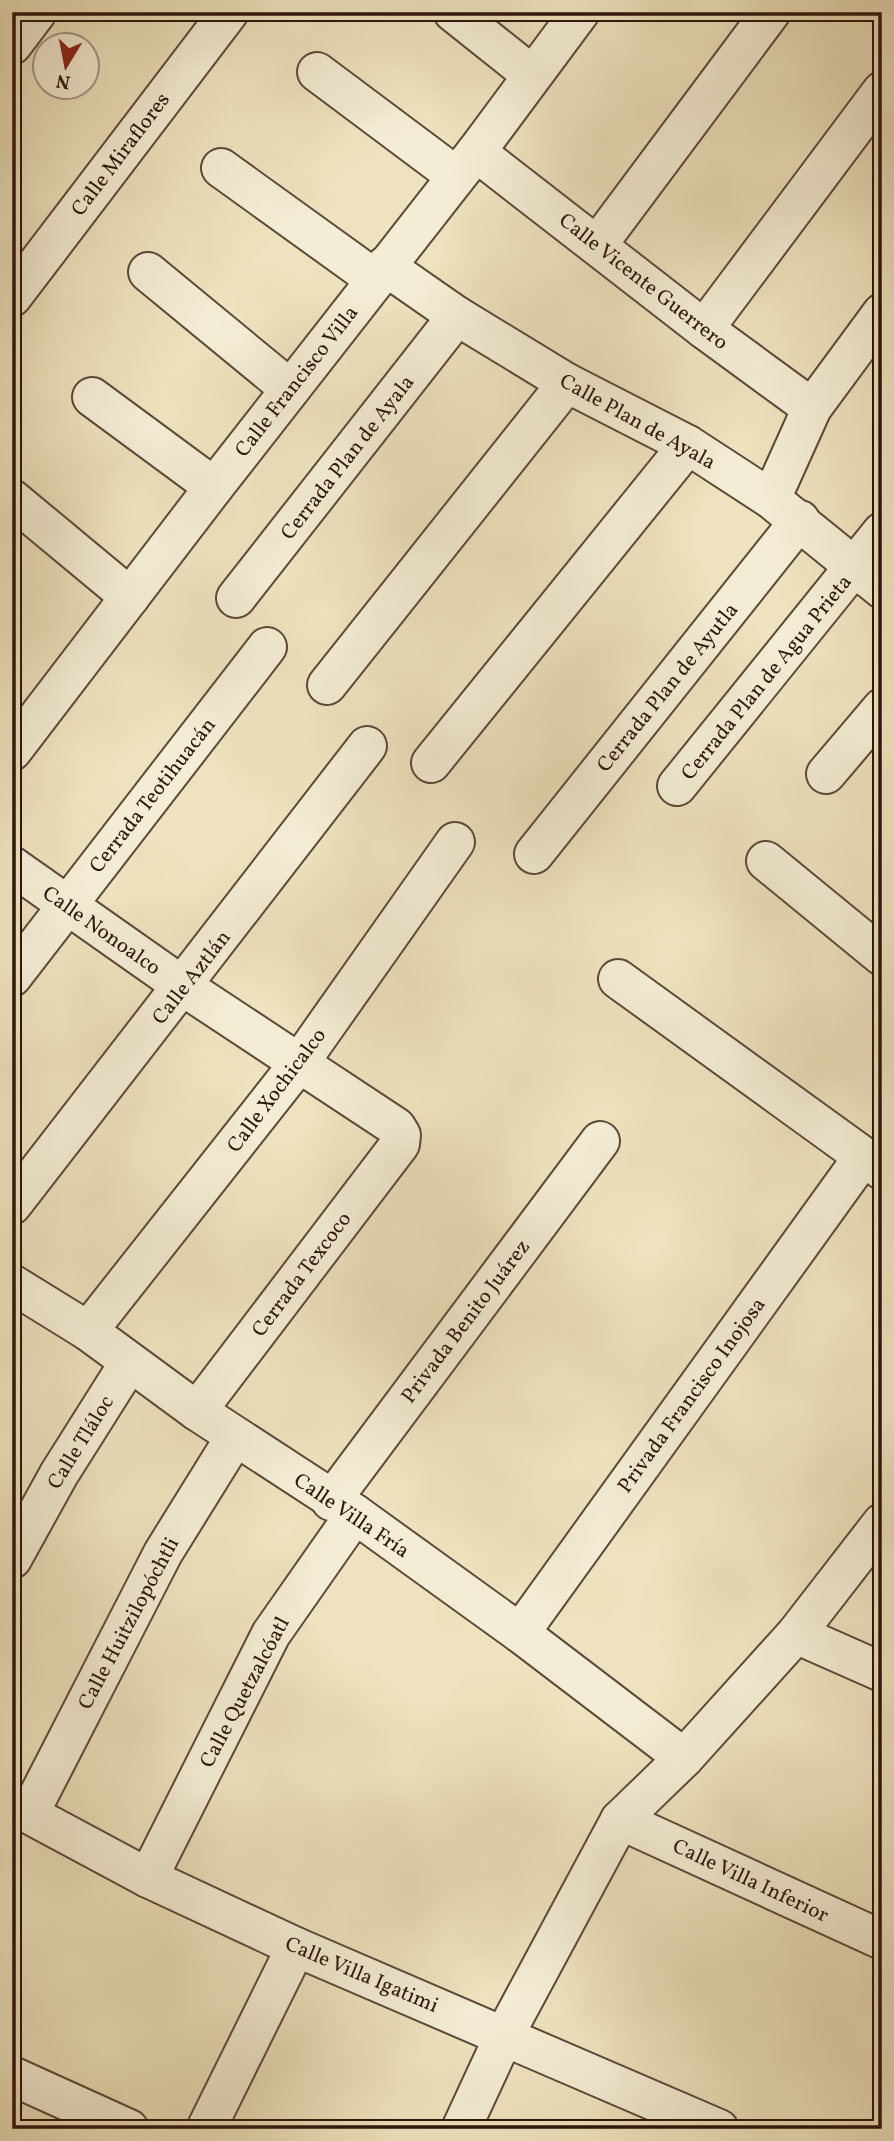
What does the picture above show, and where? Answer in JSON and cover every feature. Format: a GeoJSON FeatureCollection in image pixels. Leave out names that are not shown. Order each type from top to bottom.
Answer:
{"type":"FeatureCollection","features":[{"type":"Feature","properties":{"kind":"street"},"geometry":{"type":"LineString","coordinates":[[12,45],[37,12]]}},
{"type":"Feature","properties":{"kind":"street","name":"Calle Miraflores"},"geometry":{"type":"LineString","coordinates":[[12,297],[229,12]]}},
{"type":"Feature","properties":{"kind":"street"},"geometry":{"type":"LineString","coordinates":[[453,12],[533,75]]}},
{"type":"Feature","properties":{"kind":"street","name":"Calle Francisco Villa"},"geometry":{"type":"LineString","coordinates":[[13,747],[466,164],[580,12]]}},
{"type":"Feature","properties":{"kind":"street"},"geometry":{"type":"LineString","coordinates":[[598,244],[771,12]]}},
{"type":"Feature","properties":{"kind":"street","name":"Calle Vicente Guerrero"},"geometry":{"type":"LineString","coordinates":[[317,72],[598,244],[704,329],[813,408]]}},
{"type":"Feature","properties":{"kind":"street"},"geometry":{"type":"LineString","coordinates":[[704,329],[882,91]]}},
{"type":"Feature","properties":{"kind":"street","name":"Calle Plan de Ayala"},"geometry":{"type":"LineString","coordinates":[[221,168],[380,273],[567,383],[688,445],[786,509],[868,579]]}},
{"type":"Feature","properties":{"kind":"street"},"geometry":{"type":"LineString","coordinates":[[148,272],[290,389]]}},
{"type":"Feature","properties":{"kind":"street"},"geometry":{"type":"LineString","coordinates":[[786,509],[813,408],[882,313]]}},
{"type":"Feature","properties":{"kind":"street","name":"Cerrada Plan de Ayala"},"geometry":{"type":"LineString","coordinates":[[236,597],[457,316]]}},
{"type":"Feature","properties":{"kind":"street"},"geometry":{"type":"LineString","coordinates":[[327,685],[567,383]]}},
{"type":"Feature","properties":{"kind":"street"},"geometry":{"type":"LineString","coordinates":[[92,397],[214,487]]}},
{"type":"Feature","properties":{"kind":"street"},"geometry":{"type":"LineString","coordinates":[[431,763],[688,445]]}},
{"type":"Feature","properties":{"kind":"street"},"geometry":{"type":"LineString","coordinates":[[12,499],[130,597]]}},
{"type":"Feature","properties":{"kind":"street","name":"Cerrada Plan de Ayutla"},"geometry":{"type":"LineString","coordinates":[[534,854],[786,509]]}},
{"type":"Feature","properties":{"kind":"street","name":"Cerrada Plan de Agua Prieta"},"geometry":{"type":"LineString","coordinates":[[677,786],[868,579],[882,532]]}},
{"type":"Feature","properties":{"kind":"street","name":"Cerrada Teotihuacán"},"geometry":{"type":"LineString","coordinates":[[12,977],[267,647]]}},
{"type":"Feature","properties":{"kind":"street"},"geometry":{"type":"LineString","coordinates":[[826,774],[882,708]]}},
{"type":"Feature","properties":{"kind":"street","name":"Calle Aztlán"},"geometry":{"type":"LineString","coordinates":[[12,1205],[184,987],[367,746]]}},
{"type":"Feature","properties":{"kind":"street","name":"Calle Xochicalco"},"geometry":{"type":"LineString","coordinates":[[88,1331],[300,1062],[455,842]]}},
{"type":"Feature","properties":{"kind":"street"},"geometry":{"type":"LineString","coordinates":[[766,861],[882,956]]}},
{"type":"Feature","properties":{"kind":"street","name":"Calle Nonoalco"},"geometry":{"type":"LineString","coordinates":[[12,866],[65,906],[184,987],[396,1127],[401,1135]]}},
{"type":"Feature","properties":{"kind":"street"},"geometry":{"type":"LineString","coordinates":[[618,979],[872,1164]]}},
{"type":"Feature","properties":{"kind":"street","name":"Cerrada Texcoco"},"geometry":{"type":"LineString","coordinates":[[197,1411],[400,1144],[401,1135]]}},
{"type":"Feature","properties":{"kind":"street","name":"Privada Benito Juárez"},"geometry":{"type":"LineString","coordinates":[[343,1508],[600,1140]]}},
{"type":"Feature","properties":{"kind":"street","name":"Privada Francisco Inojosa"},"geometry":{"type":"LineString","coordinates":[[520,1633],[872,1164]]}},
{"type":"Feature","properties":{"kind":"street","name":"Calle Villa Fría"},"geometry":{"type":"LineString","coordinates":[[13,1286],[88,1331],[197,1411],[343,1508],[520,1633],[684,1758]]}},
{"type":"Feature","properties":{"kind":"street","name":"Calle Tláloc"},"geometry":{"type":"LineString","coordinates":[[12,1559],[59,1474],[129,1363]]}},
{"type":"Feature","properties":{"kind":"street","name":"Calle Huitzilopóchtli"},"geometry":{"type":"LineString","coordinates":[[20,1809],[163,1553],[235,1437]]}},
{"type":"Feature","properties":{"kind":"street","name":"Calle Quetzalcóatl"},"geometry":{"type":"LineString","coordinates":[[148,1878],[271,1634],[343,1508]]}},
{"type":"Feature","properties":{"kind":"street"},"geometry":{"type":"LineString","coordinates":[[461,2129],[505,2034],[620,1820],[684,1758],[796,1634],[882,1523]]}},
{"type":"Feature","properties":{"kind":"street"},"geometry":{"type":"LineString","coordinates":[[796,1634],[882,1671]]}},
{"type":"Feature","properties":{"kind":"street","name":"Calle Villa Igatimi"},"geometry":{"type":"LineString","coordinates":[[20,1809],[148,1878],[296,1947],[505,2034],[719,2129]]}},
{"type":"Feature","properties":{"kind":"street","name":"Calle Villa Inferior"},"geometry":{"type":"LineString","coordinates":[[620,1820],[882,1940]]}},
{"type":"Feature","properties":{"kind":"street"},"geometry":{"type":"LineString","coordinates":[[206,2129],[296,1947]]}},
{"type":"Feature","properties":{"kind":"street"},"geometry":{"type":"LineString","coordinates":[[12,2076],[130,2129]]}}]}
